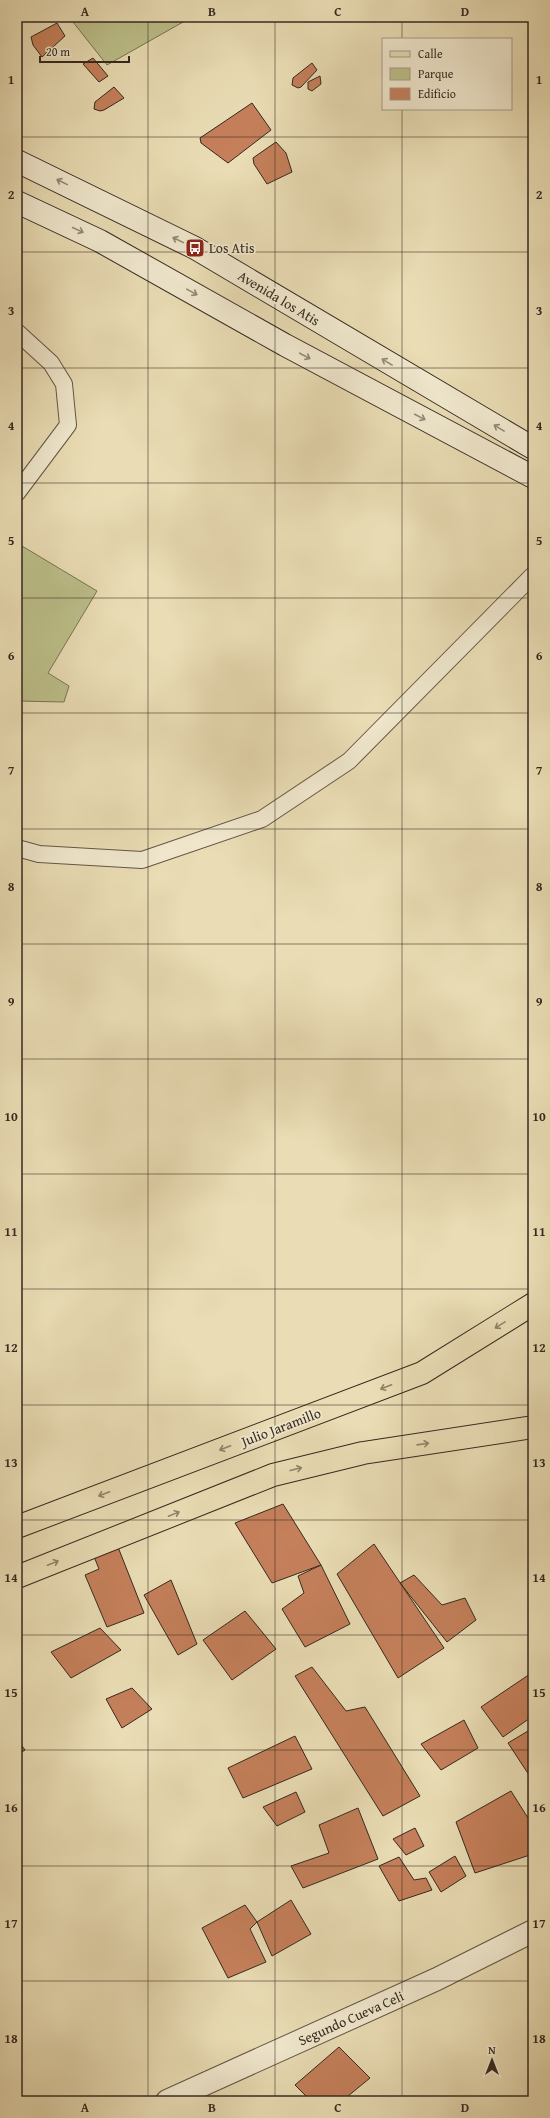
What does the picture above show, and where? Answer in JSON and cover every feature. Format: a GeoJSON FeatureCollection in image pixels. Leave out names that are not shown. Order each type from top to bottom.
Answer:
{"type":"FeatureCollection","features":[{"type":"Feature","properties":{"kind":"main road","name":"Avenida los Atis"},"geometry":{"type":"LineString","coordinates":[[17,161],[195,248],[533,448]]}},
{"type":"Feature","properties":{"kind":"main road"},"geometry":{"type":"LineString","coordinates":[[17,202],[100,241],[285,345],[533,477]]}},
{"type":"Feature","properties":{"kind":"main road","name":"Julio Jaramillo"},"geometry":{"type":"LineString","coordinates":[[17,1527],[422,1373],[533,1304]]}},
{"type":"Feature","properties":{"kind":"main road"},"geometry":{"type":"LineString","coordinates":[[17,1577],[273,1475],[363,1453],[533,1427]]}},
{"type":"Feature","properties":{"kind":"main road","name":"Segundo Cueva Celi"},"geometry":{"type":"LineString","coordinates":[[167,2101],[437,1979],[533,1931]]}},
{"type":"Feature","properties":{"kind":"lane"},"geometry":{"type":"LineString","coordinates":[[17,332],[51,363],[64,384],[68,425],[17,493]]}},
{"type":"Feature","properties":{"kind":"lane"},"geometry":{"type":"LineString","coordinates":[[17,848],[39,854],[142,860],[262,819],[349,761],[533,575]]}},
{"type":"Feature","properties":{"kind":"green space"},"geometry":{"type":"Polygon","coordinates":[[[69,17],[192,17],[107,65],[69,17]]]}},
{"type":"Feature","properties":{"kind":"green space"},"geometry":{"type":"Polygon","coordinates":[[[17,543],[97,591],[48,673],[69,686],[64,702],[17,701],[17,543]]]}},
{"type":"Feature","properties":{"kind":"building"},"geometry":{"type":"Polygon","coordinates":[[[57,23],[65,36],[42,57],[33,45],[31,37],[57,23]]]}},
{"type":"Feature","properties":{"kind":"building"},"geometry":{"type":"Polygon","coordinates":[[[93,58],[108,76],[99,82],[83,64],[93,58]]]}},
{"type":"Feature","properties":{"kind":"building"},"geometry":{"type":"Polygon","coordinates":[[[312,63],[317,70],[301,87],[298,88],[292,85],[293,78],[312,63]]]}},
{"type":"Feature","properties":{"kind":"building"},"geometry":{"type":"Polygon","coordinates":[[[320,76],[321,84],[312,91],[308,89],[308,82],[320,76]]]}},
{"type":"Feature","properties":{"kind":"building"},"geometry":{"type":"Polygon","coordinates":[[[114,87],[124,98],[104,110],[100,111],[94,109],[95,102],[114,87]]]}},
{"type":"Feature","properties":{"kind":"building"},"geometry":{"type":"Polygon","coordinates":[[[252,103],[271,130],[228,163],[201,143],[200,138],[252,103]]]}},
{"type":"Feature","properties":{"kind":"building"},"geometry":{"type":"Polygon","coordinates":[[[276,142],[286,153],[292,172],[267,184],[254,164],[253,158],[276,142]]]}},
{"type":"Feature","properties":{"kind":"building"},"geometry":{"type":"Polygon","coordinates":[[[283,1504],[321,1565],[272,1583],[235,1523],[283,1504]]]}},
{"type":"Feature","properties":{"kind":"building"},"geometry":{"type":"Polygon","coordinates":[[[116,1542],[144,1613],[107,1627],[85,1575],[99,1569],[93,1554],[116,1542]]]}},
{"type":"Feature","properties":{"kind":"building"},"geometry":{"type":"Polygon","coordinates":[[[374,1544],[444,1648],[398,1678],[337,1574],[374,1544]]]}},
{"type":"Feature","properties":{"kind":"building"},"geometry":{"type":"Polygon","coordinates":[[[321,1565],[350,1624],[305,1647],[282,1609],[304,1593],[298,1576],[321,1565]]]}},
{"type":"Feature","properties":{"kind":"building"},"geometry":{"type":"Polygon","coordinates":[[[414,1575],[442,1605],[465,1598],[476,1620],[447,1642],[400,1583],[414,1575]]]}},
{"type":"Feature","properties":{"kind":"building"},"geometry":{"type":"Polygon","coordinates":[[[171,1580],[197,1644],[178,1655],[144,1595],[171,1580]]]}},
{"type":"Feature","properties":{"kind":"building"},"geometry":{"type":"Polygon","coordinates":[[[245,1611],[276,1649],[232,1680],[203,1640],[245,1611]]]}},
{"type":"Feature","properties":{"kind":"building"},"geometry":{"type":"Polygon","coordinates":[[[100,1628],[121,1650],[71,1678],[51,1652],[100,1628]]]}},
{"type":"Feature","properties":{"kind":"building"},"geometry":{"type":"Polygon","coordinates":[[[312,1667],[346,1711],[365,1707],[420,1796],[383,1816],[295,1676],[312,1667]]]}},
{"type":"Feature","properties":{"kind":"building"},"geometry":{"type":"Polygon","coordinates":[[[533,1672],[533,1716],[503,1737],[481,1707],[533,1672]]]}},
{"type":"Feature","properties":{"kind":"building"},"geometry":{"type":"Polygon","coordinates":[[[132,1688],[152,1709],[122,1728],[106,1699],[132,1688]]]}},
{"type":"Feature","properties":{"kind":"building"},"geometry":{"type":"Polygon","coordinates":[[[464,1720],[478,1748],[441,1770],[421,1744],[464,1720]]]}},
{"type":"Feature","properties":{"kind":"building"},"geometry":{"type":"Polygon","coordinates":[[[533,1728],[533,1781],[508,1743],[533,1728]]]}},
{"type":"Feature","properties":{"kind":"building"},"geometry":{"type":"Polygon","coordinates":[[[295,1736],[312,1769],[243,1798],[228,1768],[295,1736]]]}},
{"type":"Feature","properties":{"kind":"building"},"geometry":{"type":"Polygon","coordinates":[[[17,1739],[25,1750],[17,1755],[17,1739]]]}},
{"type":"Feature","properties":{"kind":"building"},"geometry":{"type":"Polygon","coordinates":[[[511,1791],[533,1826],[533,1854],[475,1873],[456,1822],[511,1791]]]}},
{"type":"Feature","properties":{"kind":"building"},"geometry":{"type":"Polygon","coordinates":[[[296,1792],[305,1812],[277,1826],[263,1807],[296,1792]]]}},
{"type":"Feature","properties":{"kind":"building"},"geometry":{"type":"Polygon","coordinates":[[[358,1808],[378,1859],[303,1888],[291,1866],[329,1853],[319,1825],[358,1808]]]}},
{"type":"Feature","properties":{"kind":"building"},"geometry":{"type":"Polygon","coordinates":[[[415,1828],[424,1846],[406,1855],[393,1839],[415,1828]]]}},
{"type":"Feature","properties":{"kind":"building"},"geometry":{"type":"Polygon","coordinates":[[[455,1856],[466,1876],[441,1892],[429,1872],[455,1856]]]}},
{"type":"Feature","properties":{"kind":"building"},"geometry":{"type":"Polygon","coordinates":[[[399,1857],[414,1880],[426,1878],[432,1890],[399,1901],[379,1866],[399,1857]]]}},
{"type":"Feature","properties":{"kind":"building"},"geometry":{"type":"Polygon","coordinates":[[[291,1900],[311,1934],[272,1956],[257,1922],[291,1900]]]}},
{"type":"Feature","properties":{"kind":"building"},"geometry":{"type":"Polygon","coordinates":[[[245,1905],[257,1922],[250,1929],[266,1962],[228,1978],[202,1928],[245,1905]]]}},
{"type":"Feature","properties":{"kind":"building"},"geometry":{"type":"Polygon","coordinates":[[[339,2047],[370,2078],[342,2101],[311,2101],[295,2085],[339,2047]]]}},
{"type":"Feature","properties":{"kind":"place","name":"Los Atis"},"geometry":{"type":"Point","coordinates":[195,248]}}]}
